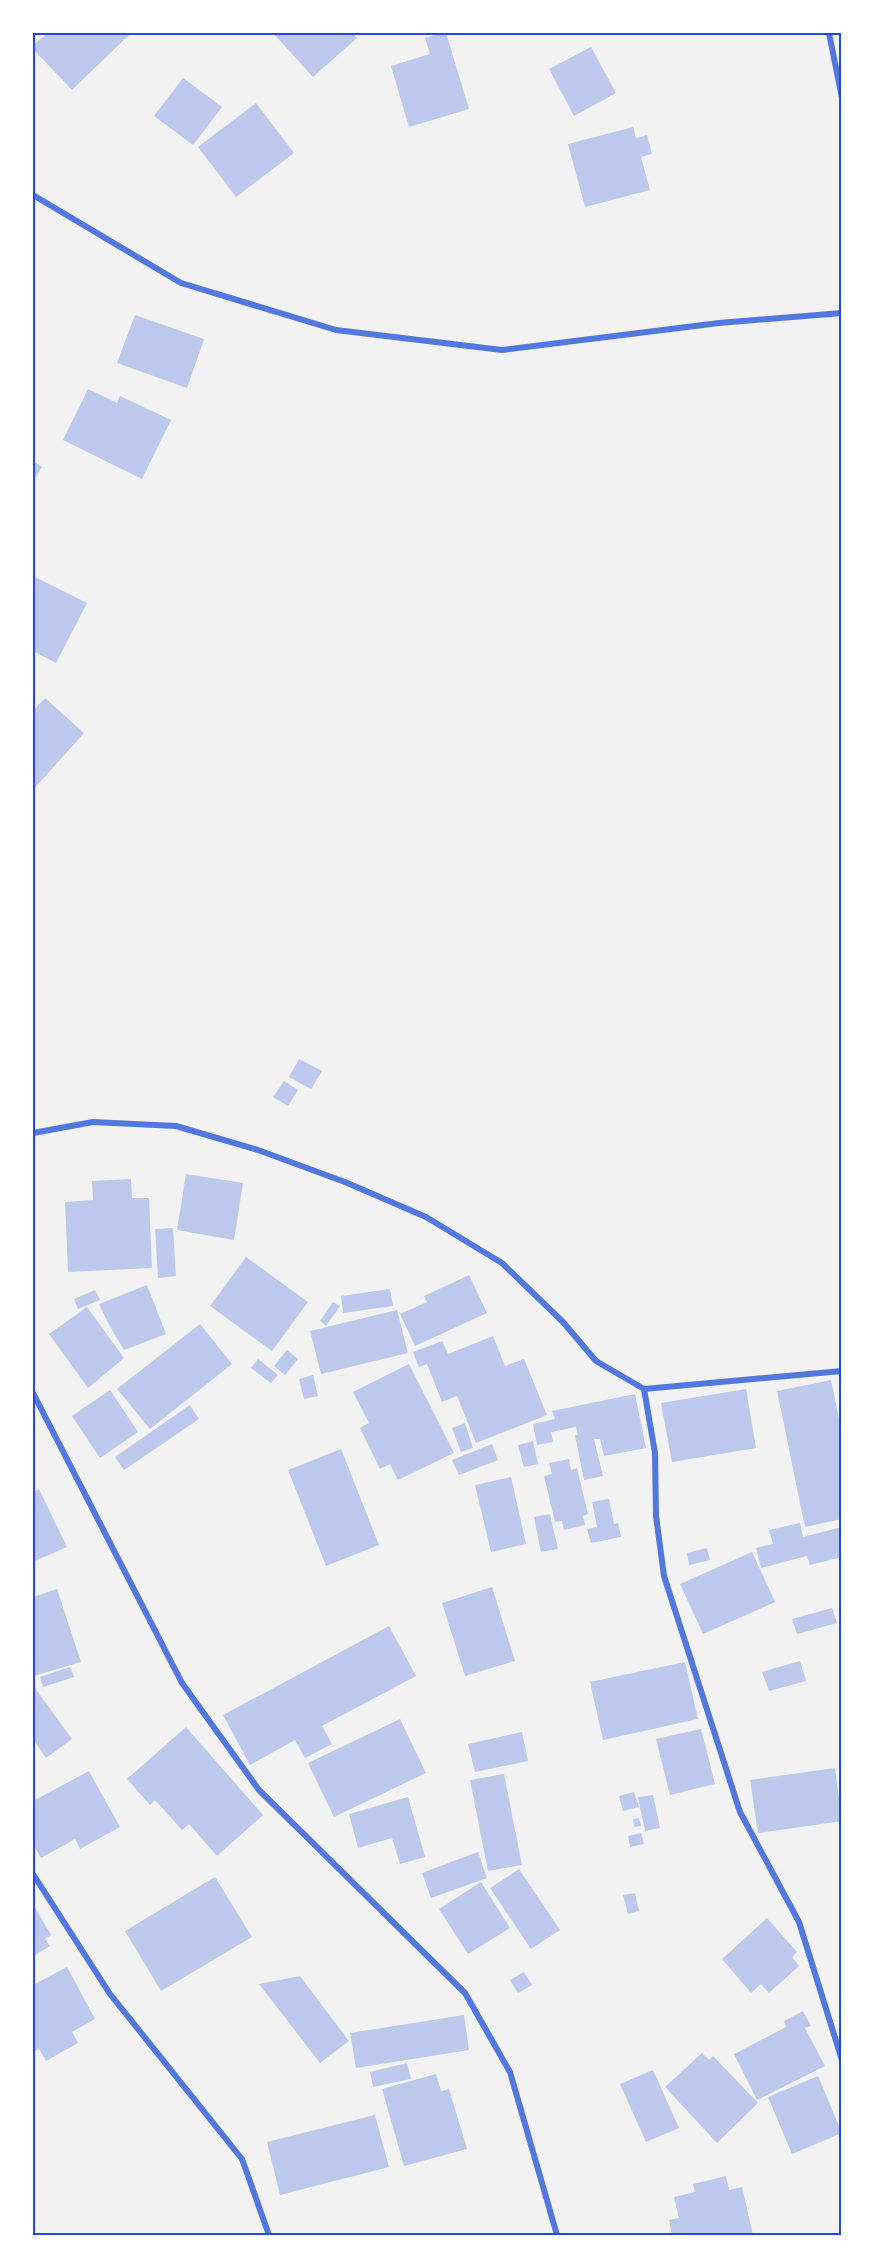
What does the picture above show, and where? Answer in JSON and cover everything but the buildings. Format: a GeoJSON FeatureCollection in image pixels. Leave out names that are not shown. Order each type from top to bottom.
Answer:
{"type":"FeatureCollection","features":[{"type":"Feature","properties":{"kind":"street"},"geometry":{"type":"LineString","coordinates":[[829,33],[842,98]]}},
{"type":"Feature","properties":{"kind":"street"},"geometry":{"type":"LineString","coordinates":[[33,195],[181,283],[336,330],[502,350],[720,322],[842,312]]}},
{"type":"Feature","properties":{"kind":"street"},"geometry":{"type":"LineString","coordinates":[[33,1132],[93,1122],[176,1126],[258,1150],[345,1182],[426,1217],[502,1263],[563,1322],[596,1361],[644,1389],[842,1371]]}},
{"type":"Feature","properties":{"kind":"street"},"geometry":{"type":"LineString","coordinates":[[644,1389],[655,1453],[656,1516],[664,1576],[740,1812],[799,1922],[842,2060]]}},
{"type":"Feature","properties":{"kind":"street"},"geometry":{"type":"LineString","coordinates":[[33,1393],[182,1683],[240,1764],[259,1790],[465,1994],[510,2072],[557,2235]]}},
{"type":"Feature","properties":{"kind":"street"},"geometry":{"type":"LineString","coordinates":[[33,1874],[110,1994],[242,2159],[269,2235]]}}]}
